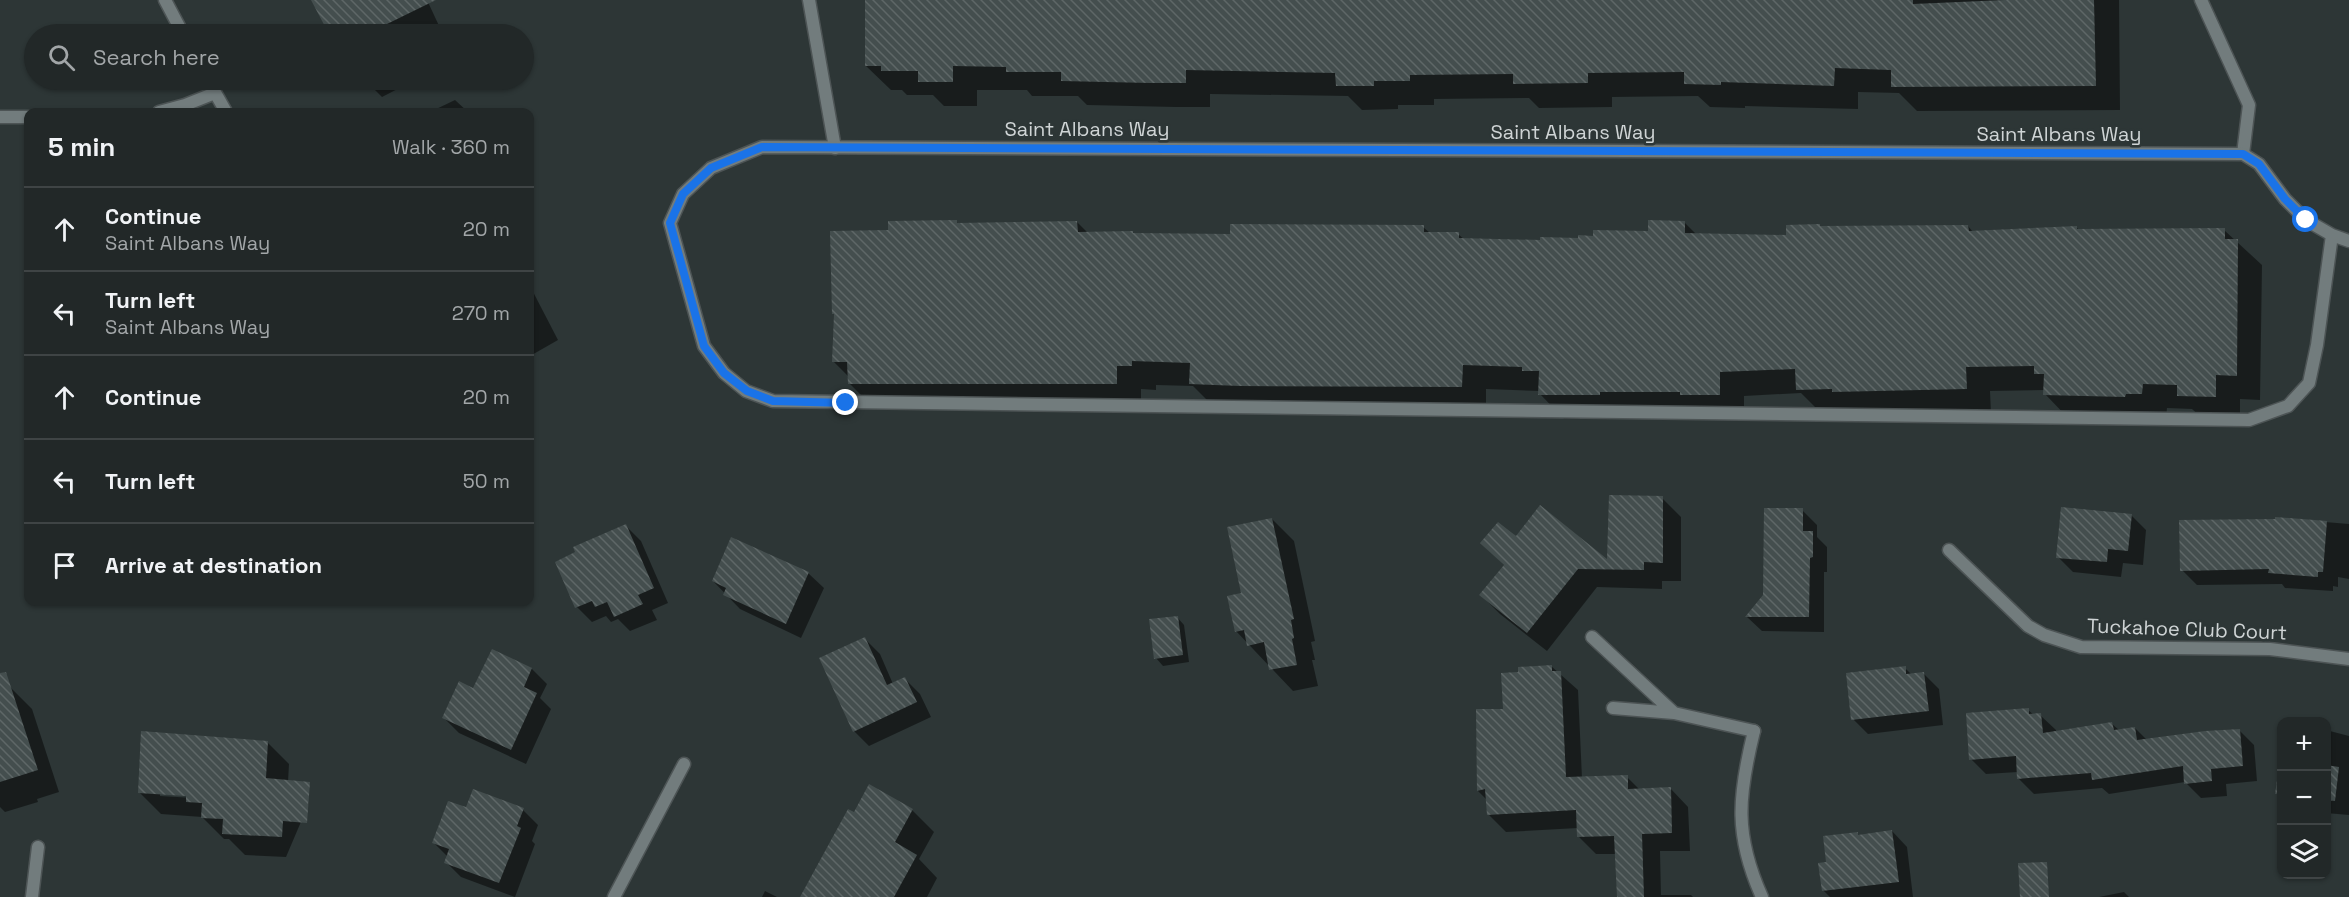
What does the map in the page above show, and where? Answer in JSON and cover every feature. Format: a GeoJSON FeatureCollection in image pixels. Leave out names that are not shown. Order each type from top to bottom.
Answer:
{"type":"FeatureCollection","features":[{"type":"Feature","properties":{"kind":"street"},"geometry":{"type":"LineString","coordinates":[[165,0],[178,24]]}},
{"type":"Feature","properties":{"kind":"street"},"geometry":{"type":"LineString","coordinates":[[809,0],[835,148]]}},
{"type":"Feature","properties":{"kind":"street"},"geometry":{"type":"LineString","coordinates":[[2201,0],[2249,105],[2243,154],[2259,164],[2285,199],[2306,220],[2349,241]]}},
{"type":"Feature","properties":{"kind":"street"},"geometry":{"type":"LineString","coordinates":[[214,90],[224,108]]}},
{"type":"Feature","properties":{"kind":"street"},"geometry":{"type":"LineString","coordinates":[[174,108],[216,93]]}},
{"type":"Feature","properties":{"kind":"street"},"geometry":{"type":"LineString","coordinates":[[0,117],[24,117]]}},
{"type":"Feature","properties":{"kind":"street","name":"Saint Albans Way"},"geometry":{"type":"LineString","coordinates":[[2243,154],[762,147],[711,168],[683,194],[670,223],[704,346],[724,373],[747,391],[773,401],[2249,420],[2288,406],[2309,383],[2317,345],[2332,234]]}},
{"type":"Feature","properties":{"kind":"street","name":"Tuckahoe Club Court"},"geometry":{"type":"LineString","coordinates":[[1949,550],[2028,626],[2044,635],[2081,647],[2270,649],[2349,659]]}},
{"type":"Feature","properties":{"kind":"street"},"geometry":{"type":"LineString","coordinates":[[1592,637],[1674,713]]}},
{"type":"Feature","properties":{"kind":"street"},"geometry":{"type":"LineString","coordinates":[[1613,708],[1674,713],[1754,731],[1745,769],[1741,825],[1749,869],[1762,897]]}},
{"type":"Feature","properties":{"kind":"street"},"geometry":{"type":"LineString","coordinates":[[614,897],[684,765]]}},
{"type":"Feature","properties":{"kind":"street"},"geometry":{"type":"LineString","coordinates":[[32,897],[38,847]]}},
{"type":"Feature","properties":{"kind":"building"},"geometry":{"type":"Polygon","coordinates":[[[311,0],[436,0],[387,24],[324,24],[311,0]]]}},
{"type":"Feature","properties":{"kind":"building"},"geometry":{"type":"Polygon","coordinates":[[[865,0],[1913,0],[1913,4],[2005,0],[2094,0],[2096,86],[1891,87],[1891,70],[1835,68],[1834,86],[1721,82],[1721,85],[1684,84],[1684,72],[1588,73],[1588,83],[1513,84],[1513,74],[1410,75],[1410,81],[1374,81],[1374,86],[1336,86],[1335,73],[1186,70],[1186,83],[1061,81],[1061,72],[1006,72],[1006,67],[953,66],[953,82],[918,82],[918,71],[881,71],[881,66],[865,66],[865,0]]]}},
{"type":"Feature","properties":{"kind":"building"},"geometry":{"type":"Polygon","coordinates":[[[957,220],[957,223],[1077,221],[1078,232],[1133,231],[1133,233],[1230,234],[1230,224],[1424,225],[1424,232],[1459,232],[1459,238],[1540,240],[1540,237],[1593,236],[1593,230],[1648,231],[1648,220],[1685,221],[1685,233],[1786,235],[1786,225],[1820,224],[1820,226],[1968,225],[1969,231],[2077,226],[2077,229],[2225,228],[2225,239],[2238,239],[2237,376],[2216,375],[2216,397],[2177,396],[2177,385],[2143,384],[2142,394],[2126,394],[2125,397],[2043,395],[2044,374],[2034,374],[2034,366],[1966,367],[1967,389],[1832,392],[1832,389],[1796,390],[1795,369],[1720,372],[1720,395],[1680,395],[1680,392],[1600,392],[1600,395],[1538,395],[1539,371],[1522,371],[1522,367],[1463,365],[1462,387],[1240,386],[1189,384],[1190,363],[1132,361],[1132,366],[1117,366],[1117,384],[848,384],[847,362],[832,362],[834,314],[832,314],[830,231],[888,230],[888,221],[957,220]]]}},
{"type":"Feature","properties":{"kind":"building"},"geometry":{"type":"Polygon","coordinates":[[[1609,495],[1663,496],[1663,563],[1644,562],[1644,570],[1578,569],[1527,633],[1479,595],[1504,565],[1480,543],[1498,522],[1516,536],[1540,505],[1607,559],[1609,495]]]}},
{"type":"Feature","properties":{"kind":"building"},"geometry":{"type":"Polygon","coordinates":[[[2061,507],[2132,514],[2128,551],[2108,549],[2107,562],[2056,558],[2061,507]]]}},
{"type":"Feature","properties":{"kind":"building"},"geometry":{"type":"Polygon","coordinates":[[[1764,508],[1803,508],[1803,531],[1813,531],[1809,617],[1745,617],[1763,595],[1764,508]]]}},
{"type":"Feature","properties":{"kind":"building"},"geometry":{"type":"Polygon","coordinates":[[[2275,517],[2327,521],[2323,572],[2318,572],[2318,577],[2268,573],[2269,569],[2180,571],[2179,520],[2275,519],[2275,517]]]}},
{"type":"Feature","properties":{"kind":"building"},"geometry":{"type":"Polygon","coordinates":[[[1272,518],[1294,619],[1291,620],[1294,638],[1292,639],[1297,665],[1269,670],[1264,642],[1247,646],[1244,630],[1235,632],[1227,596],[1241,593],[1227,527],[1272,518]]]}},
{"type":"Feature","properties":{"kind":"building"},"geometry":{"type":"Polygon","coordinates":[[[626,524],[654,588],[638,595],[643,604],[614,617],[607,602],[595,607],[592,601],[575,608],[555,562],[575,552],[573,547],[626,524]]]}},
{"type":"Feature","properties":{"kind":"building"},"geometry":{"type":"Polygon","coordinates":[[[731,537],[809,572],[786,624],[723,595],[726,588],[712,581],[731,537]]]}},
{"type":"Feature","properties":{"kind":"building"},"geometry":{"type":"Polygon","coordinates":[[[1178,616],[1183,655],[1154,659],[1149,619],[1178,616]]]}},
{"type":"Feature","properties":{"kind":"building"},"geometry":{"type":"Polygon","coordinates":[[[865,637],[887,685],[905,677],[917,702],[853,732],[819,658],[865,637]]]}},
{"type":"Feature","properties":{"kind":"building"},"geometry":{"type":"Polygon","coordinates":[[[492,649],[532,668],[524,687],[537,693],[511,750],[442,718],[459,681],[473,688],[492,649]]]}},
{"type":"Feature","properties":{"kind":"building"},"geometry":{"type":"Polygon","coordinates":[[[1552,665],[1552,671],[1561,671],[1566,777],[1628,775],[1628,789],[1671,787],[1672,833],[1642,834],[1644,897],[1617,897],[1614,836],[1577,837],[1576,810],[1487,815],[1485,789],[1477,791],[1476,709],[1503,709],[1501,673],[1518,672],[1518,667],[1552,665]]]}},
{"type":"Feature","properties":{"kind":"building"},"geometry":{"type":"Polygon","coordinates":[[[1906,666],[1906,674],[1924,672],[1929,711],[1851,720],[1846,673],[1906,666]]]}},
{"type":"Feature","properties":{"kind":"building"},"geometry":{"type":"Polygon","coordinates":[[[6,672],[38,770],[0,782],[0,673],[6,672]]]}},
{"type":"Feature","properties":{"kind":"building"},"geometry":{"type":"Polygon","coordinates":[[[2029,708],[2029,714],[2041,713],[2043,733],[2112,722],[2114,730],[2135,727],[2137,740],[2240,729],[2243,766],[2211,769],[2212,781],[2184,784],[2183,766],[2092,780],[2091,773],[2017,779],[2016,756],[1969,760],[1966,713],[2029,708]]]}},
{"type":"Feature","properties":{"kind":"building"},"geometry":{"type":"Polygon","coordinates":[[[141,731],[268,741],[266,778],[310,782],[307,823],[283,821],[282,837],[222,834],[223,819],[201,818],[202,803],[186,802],[186,796],[138,793],[141,731]]]}},
{"type":"Feature","properties":{"kind":"building"},"geometry":{"type":"Polygon","coordinates":[[[2331,766],[2339,767],[2335,801],[2331,801],[2331,766]]]}},
{"type":"Feature","properties":{"kind":"building"},"geometry":{"type":"Polygon","coordinates":[[[869,784],[913,809],[895,842],[917,855],[894,897],[800,897],[848,809],[854,812],[869,784]]]}},
{"type":"Feature","properties":{"kind":"building"},"geometry":{"type":"Polygon","coordinates":[[[473,789],[524,808],[517,826],[521,828],[499,883],[444,863],[449,849],[432,843],[448,801],[466,807],[473,789]]]}},
{"type":"Feature","properties":{"kind":"building"},"geometry":{"type":"Polygon","coordinates":[[[1892,830],[1899,882],[1822,891],[1818,863],[1826,862],[1823,836],[1858,832],[1858,835],[1892,830]]]}},
{"type":"Feature","properties":{"kind":"building"},"geometry":{"type":"Polygon","coordinates":[[[2047,862],[2049,897],[2020,897],[2018,863],[2047,862]]]}},
{"type":"Feature","properties":{"kind":"route"},"geometry":{"type":"LineString","coordinates":[[846,403],[773,401],[747,391],[724,373],[704,346],[670,223],[683,194],[711,168],[762,147],[2243,154],[2259,164],[2285,199],[2306,220]]}}]}
